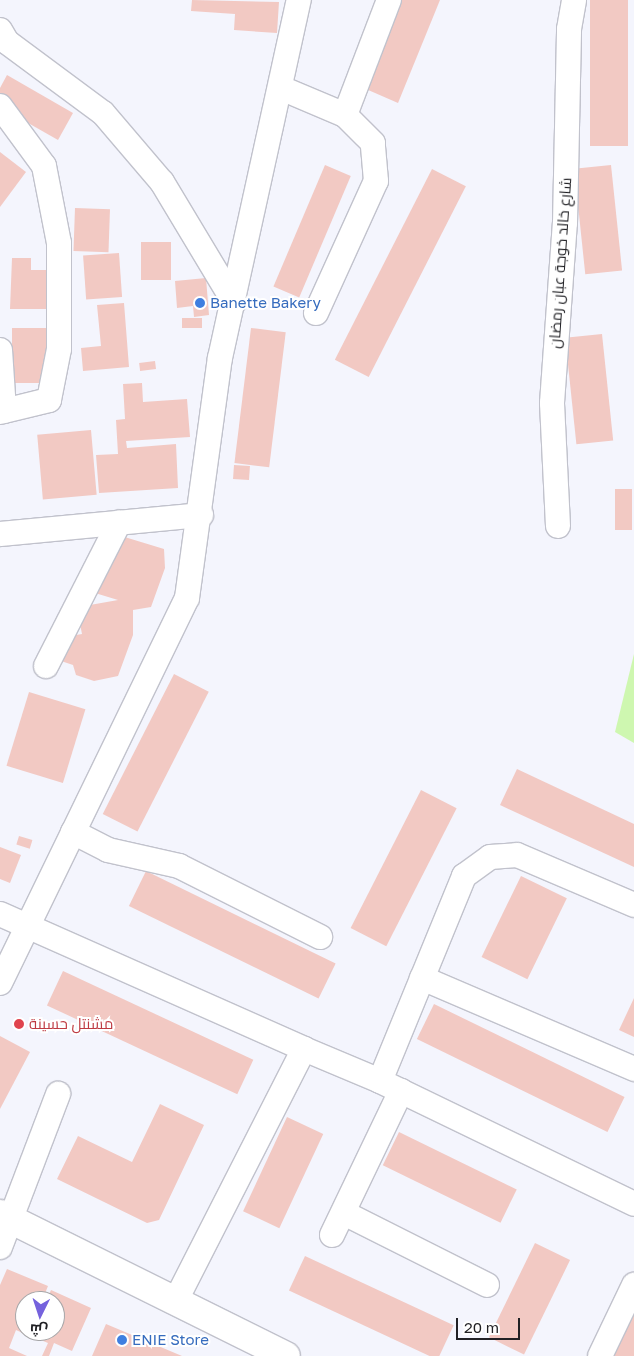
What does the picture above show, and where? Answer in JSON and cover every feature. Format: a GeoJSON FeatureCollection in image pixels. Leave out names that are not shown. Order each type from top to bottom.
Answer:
{"type":"FeatureCollection","features":[{"type":"Feature","properties":{"kind":"main road"},"geometry":{"type":"LineString","coordinates":[[6,1217],[176,1300],[241,1346],[279,1355]]}},
{"type":"Feature","properties":{"kind":"street"},"geometry":{"type":"LineString","coordinates":[[0,983],[72,832],[188,598],[201,515],[220,358],[300,0]]}},
{"type":"Feature","properties":{"kind":"street"},"geometry":{"type":"LineString","coordinates":[[345,116],[389,0]]}},
{"type":"Feature","properties":{"kind":"street","name":"شارع خالد خوجة عبان رمضان"},"geometry":{"type":"LineString","coordinates":[[558,526],[552,403],[565,223],[569,29],[574,0]]}},
{"type":"Feature","properties":{"kind":"street"},"geometry":{"type":"LineString","coordinates":[[2,38],[104,113],[162,182],[234,302]]}},
{"type":"Feature","properties":{"kind":"street"},"geometry":{"type":"LineString","coordinates":[[281,88],[345,116],[373,143],[376,181],[316,313]]}},
{"type":"Feature","properties":{"kind":"street"},"geometry":{"type":"LineString","coordinates":[[0,106],[44,166],[59,243],[59,349],[54,384],[49,400],[2,411],[0,350]]}},
{"type":"Feature","properties":{"kind":"street"},"geometry":{"type":"LineString","coordinates":[[0,534],[201,515]]}},
{"type":"Feature","properties":{"kind":"street"},"geometry":{"type":"LineString","coordinates":[[46,666],[119,523]]}},
{"type":"Feature","properties":{"kind":"street"},"geometry":{"type":"LineString","coordinates":[[72,832],[108,850],[179,866],[320,937]]}},
{"type":"Feature","properties":{"kind":"street"},"geometry":{"type":"LineString","coordinates":[[332,1235],[344,1213],[391,1086],[422,978],[464,876],[490,857],[516,855],[634,905]]}},
{"type":"Feature","properties":{"kind":"street"},"geometry":{"type":"LineString","coordinates":[[0,914],[391,1086],[634,1204]]}},
{"type":"Feature","properties":{"kind":"street"},"geometry":{"type":"LineString","coordinates":[[422,978],[634,1069]]}},
{"type":"Feature","properties":{"kind":"street"},"geometry":{"type":"LineString","coordinates":[[176,1300],[304,1049]]}},
{"type":"Feature","properties":{"kind":"street"},"geometry":{"type":"LineString","coordinates":[[0,1247],[6,1217],[58,1094]]}},
{"type":"Feature","properties":{"kind":"street"},"geometry":{"type":"LineString","coordinates":[[344,1213],[487,1285]]}},
{"type":"Feature","properties":{"kind":"street"},"geometry":{"type":"LineString","coordinates":[[600,1356],[634,1285]]}},
{"type":"Feature","properties":{"kind":"green space"},"geometry":{"type":"Polygon","coordinates":[[[634,654],[634,743],[615,732],[634,654]]]}},
{"type":"Feature","properties":{"kind":"building"},"geometry":{"type":"Polygon","coordinates":[[[192,0],[279,2],[277,33],[234,30],[235,14],[191,11],[192,0]]]}},
{"type":"Feature","properties":{"kind":"building"},"geometry":{"type":"Polygon","coordinates":[[[394,0],[440,0],[398,103],[359,86],[394,0]]]}},
{"type":"Feature","properties":{"kind":"building"},"geometry":{"type":"Polygon","coordinates":[[[590,0],[628,0],[628,146],[590,146],[590,0]]]}},
{"type":"Feature","properties":{"kind":"building"},"geometry":{"type":"Polygon","coordinates":[[[7,75],[73,113],[58,140],[0,107],[0,88],[7,75]]]}},
{"type":"Feature","properties":{"kind":"building"},"geometry":{"type":"Polygon","coordinates":[[[0,152],[26,172],[0,207],[0,152]]]}},
{"type":"Feature","properties":{"kind":"building"},"geometry":{"type":"Polygon","coordinates":[[[325,165],[351,176],[299,297],[273,287],[325,165]]]}},
{"type":"Feature","properties":{"kind":"building"},"geometry":{"type":"Polygon","coordinates":[[[611,165],[622,270],[585,274],[574,169],[611,165]]]}},
{"type":"Feature","properties":{"kind":"building"},"geometry":{"type":"Polygon","coordinates":[[[432,169],[466,186],[369,377],[335,360],[432,169]]]}},
{"type":"Feature","properties":{"kind":"building"},"geometry":{"type":"Polygon","coordinates":[[[75,208],[110,209],[108,252],[73,251],[75,208]]]}},
{"type":"Feature","properties":{"kind":"building"},"geometry":{"type":"Polygon","coordinates":[[[141,242],[171,242],[171,280],[141,280],[141,242]]]}},
{"type":"Feature","properties":{"kind":"building"},"geometry":{"type":"Polygon","coordinates":[[[119,253],[122,297],[86,299],[83,256],[119,253]]]}},
{"type":"Feature","properties":{"kind":"building"},"geometry":{"type":"Polygon","coordinates":[[[12,258],[31,258],[31,270],[51,270],[50,309],[10,309],[12,258]]]}},
{"type":"Feature","properties":{"kind":"building"},"geometry":{"type":"Polygon","coordinates":[[[206,278],[209,315],[194,317],[193,306],[177,308],[175,281],[206,278]]]}},
{"type":"Feature","properties":{"kind":"building"},"geometry":{"type":"Polygon","coordinates":[[[124,303],[129,367],[83,371],[81,348],[101,346],[97,305],[124,303]]]}},
{"type":"Feature","properties":{"kind":"building"},"geometry":{"type":"Polygon","coordinates":[[[182,318],[202,318],[202,328],[182,328],[182,318]]]}},
{"type":"Feature","properties":{"kind":"building"},"geometry":{"type":"Polygon","coordinates":[[[12,328],[55,328],[46,383],[12,383],[12,328]]]}},
{"type":"Feature","properties":{"kind":"building"},"geometry":{"type":"Polygon","coordinates":[[[251,328],[286,332],[269,467],[234,463],[251,328]]]}},
{"type":"Feature","properties":{"kind":"building"},"geometry":{"type":"Polygon","coordinates":[[[602,334],[613,440],[576,444],[565,338],[602,334]]]}},
{"type":"Feature","properties":{"kind":"building"},"geometry":{"type":"Polygon","coordinates":[[[155,361],[156,369],[140,371],[139,363],[155,361]]]}},
{"type":"Feature","properties":{"kind":"building"},"geometry":{"type":"Polygon","coordinates":[[[142,383],[143,402],[187,399],[190,437],[126,441],[127,448],[176,444],[178,488],[99,493],[96,455],[118,454],[116,420],[125,419],[123,384],[142,383]]]}},
{"type":"Feature","properties":{"kind":"building"},"geometry":{"type":"Polygon","coordinates":[[[91,430],[97,495],[43,499],[37,435],[91,430]]]}},
{"type":"Feature","properties":{"kind":"building"},"geometry":{"type":"Polygon","coordinates":[[[234,465],[250,466],[249,480],[233,479],[234,465]]]}},
{"type":"Feature","properties":{"kind":"building"},"geometry":{"type":"Polygon","coordinates":[[[615,489],[632,489],[632,530],[615,530],[615,489]]]}},
{"type":"Feature","properties":{"kind":"building"},"geometry":{"type":"Polygon","coordinates":[[[118,535],[164,549],[165,568],[151,607],[133,610],[133,635],[118,676],[94,681],[76,675],[73,665],[61,661],[64,637],[82,634],[80,624],[90,605],[118,600],[95,593],[102,567],[112,565],[118,535]]]}},
{"type":"Feature","properties":{"kind":"building"},"geometry":{"type":"Polygon","coordinates":[[[174,674],[209,692],[137,832],[103,814],[174,674]]]}},
{"type":"Feature","properties":{"kind":"building"},"geometry":{"type":"Polygon","coordinates":[[[29,692],[85,709],[63,783],[6,766],[29,692]]]}},
{"type":"Feature","properties":{"kind":"building"},"geometry":{"type":"Polygon","coordinates":[[[517,769],[634,824],[634,867],[500,805],[517,769]]]}},
{"type":"Feature","properties":{"kind":"building"},"geometry":{"type":"Polygon","coordinates":[[[421,790],[457,808],[386,946],[351,928],[421,790]]]}},
{"type":"Feature","properties":{"kind":"building"},"geometry":{"type":"Polygon","coordinates":[[[19,836],[32,840],[30,849],[16,845],[19,836]]]}},
{"type":"Feature","properties":{"kind":"building"},"geometry":{"type":"Polygon","coordinates":[[[0,847],[21,855],[10,883],[0,879],[0,847]]]}},
{"type":"Feature","properties":{"kind":"building"},"geometry":{"type":"Polygon","coordinates":[[[146,871],[336,963],[319,999],[129,906],[146,871]]]}},
{"type":"Feature","properties":{"kind":"building"},"geometry":{"type":"Polygon","coordinates":[[[521,876],[567,898],[527,979],[482,957],[521,876]]]}},
{"type":"Feature","properties":{"kind":"building"},"geometry":{"type":"Polygon","coordinates":[[[63,971],[253,1060],[237,1094],[47,1005],[63,971]]]}},
{"type":"Feature","properties":{"kind":"building"},"geometry":{"type":"Polygon","coordinates":[[[634,998],[634,1037],[619,1030],[634,998]]]}},
{"type":"Feature","properties":{"kind":"building"},"geometry":{"type":"Polygon","coordinates":[[[434,1004],[625,1097],[607,1132],[417,1039],[434,1004]]]}},
{"type":"Feature","properties":{"kind":"building"},"geometry":{"type":"Polygon","coordinates":[[[0,1036],[30,1052],[0,1109],[0,1036]]]}},
{"type":"Feature","properties":{"kind":"building"},"geometry":{"type":"Polygon","coordinates":[[[160,1104],[204,1125],[159,1220],[147,1223],[57,1179],[78,1136],[132,1162],[160,1104]]]}},
{"type":"Feature","properties":{"kind":"building"},"geometry":{"type":"Polygon","coordinates":[[[287,1117],[323,1134],[279,1228],[243,1211],[287,1117]]]}},
{"type":"Feature","properties":{"kind":"building"},"geometry":{"type":"Polygon","coordinates":[[[399,1132],[517,1189],[501,1223],[383,1165],[399,1132]]]}},
{"type":"Feature","properties":{"kind":"building"},"geometry":{"type":"Polygon","coordinates":[[[535,1243],[570,1260],[524,1354],[489,1337],[535,1243]]]}},
{"type":"Feature","properties":{"kind":"building"},"geometry":{"type":"Polygon","coordinates":[[[305,1256],[454,1325],[439,1356],[430,1356],[289,1290],[305,1256]]]}},
{"type":"Feature","properties":{"kind":"building"},"geometry":{"type":"Polygon","coordinates":[[[7,1269],[48,1286],[46,1291],[15,1291],[15,1333],[9,1348],[27,1356],[0,1356],[0,1285],[7,1269]]]}},
{"type":"Feature","properties":{"kind":"building"},"geometry":{"type":"Polygon","coordinates":[[[65,1296],[91,1308],[72,1351],[54,1343],[49,1356],[42,1356],[48,1343],[43,1341],[65,1341],[65,1296]]]}},
{"type":"Feature","properties":{"kind":"building"},"geometry":{"type":"Polygon","coordinates":[[[634,1310],[634,1356],[612,1356],[634,1310]]]}},
{"type":"Feature","properties":{"kind":"building","name":"ENIE Store"},"geometry":{"type":"Polygon","coordinates":[[[106,1324],[182,1356],[92,1356],[106,1324]]]}},
{"type":"Feature","properties":{"kind":"place","name":"Banette Bakery"},"geometry":{"type":"Point","coordinates":[200,303]}},
{"type":"Feature","properties":{"kind":"place","name":"مشنتل حسينة"},"geometry":{"type":"Point","coordinates":[19,1024]}},
{"type":"Feature","properties":{"kind":"place","name":"ENIE Store"},"geometry":{"type":"Point","coordinates":[122,1340]}}]}
